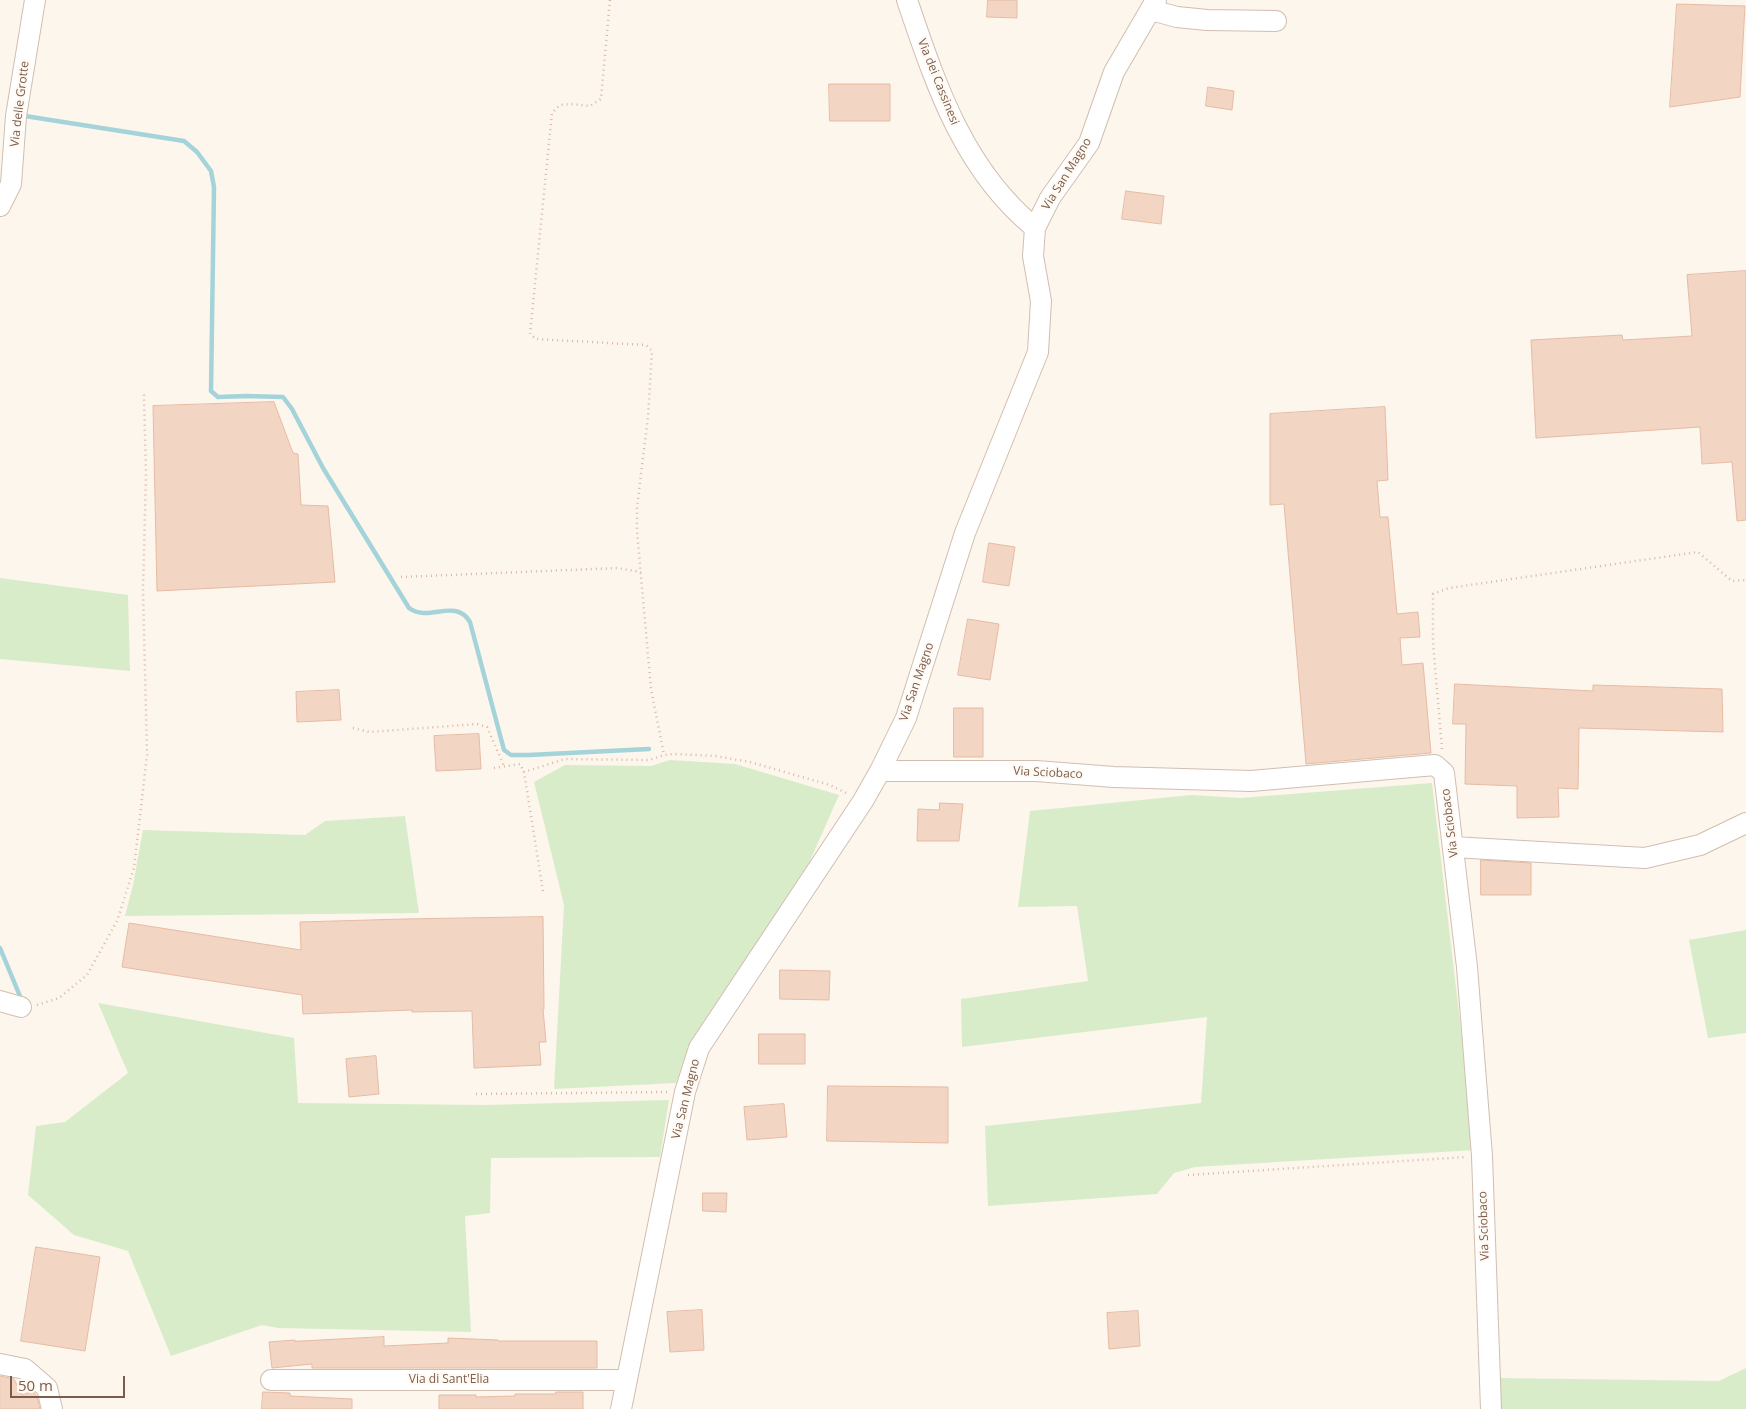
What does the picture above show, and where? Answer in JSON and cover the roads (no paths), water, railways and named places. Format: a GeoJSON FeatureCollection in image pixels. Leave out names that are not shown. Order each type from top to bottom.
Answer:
{"type":"FeatureCollection","features":[{"type":"Feature","properties":{"kind":"street","name":"Via delle Grotte"},"geometry":{"type":"LineString","coordinates":[[0,206],[11,184],[16,116],[35,0]]}},
{"type":"Feature","properties":{"kind":"street","name":"Via dei Cassinesi"},"geometry":{"type":"LineString","coordinates":[[907,0],[930,67],[955,128],[987,178],[1019,215],[1036,228]]}},
{"type":"Feature","properties":{"kind":"street","name":"Via San Magno"},"geometry":{"type":"LineString","coordinates":[[621,1409],[685,1092],[699,1048],[863,801],[906,718],[965,533],[1038,352],[1041,301],[1032,256],[1036,228],[1050,198],[1089,143],[1114,72],[1154,5]]}},
{"type":"Feature","properties":{"kind":"street"},"geometry":{"type":"LineString","coordinates":[[1154,5],[1177,17],[1276,22]]}},
{"type":"Feature","properties":{"kind":"street","name":"Via Sciobaco"},"geometry":{"type":"LineString","coordinates":[[880,771],[1036,771],[1114,777],[1251,781],[1435,765],[1444,773],[1467,967],[1482,1156],[1491,1409]]}},
{"type":"Feature","properties":{"kind":"street"},"geometry":{"type":"LineString","coordinates":[[1452,847],[1645,858],[1700,845],[1746,823]]}},
{"type":"Feature","properties":{"kind":"street"},"geometry":{"type":"LineString","coordinates":[[0,1001],[26,1007]]}},
{"type":"Feature","properties":{"kind":"street"},"geometry":{"type":"LineString","coordinates":[[0,1364],[25,1369],[47,1388],[52,1409]]}},
{"type":"Feature","properties":{"kind":"street","name":"Via di Sant'Elia"},"geometry":{"type":"LineString","coordinates":[[271,1380],[627,1380]]}},
{"type":"Feature","properties":{"kind":"waterway"},"geometry":{"type":"LineString","coordinates":[[25,116],[184,141],[197,152],[211,171],[214,187],[211,391],[218,397],[283,397],[292,409],[323,468],[409,608],[425,613],[457,611],[470,622],[504,750],[511,755],[529,755],[649,749]]}},
{"type":"Feature","properties":{"kind":"waterway"},"geometry":{"type":"LineString","coordinates":[[0,948],[22,1001]]}}]}
